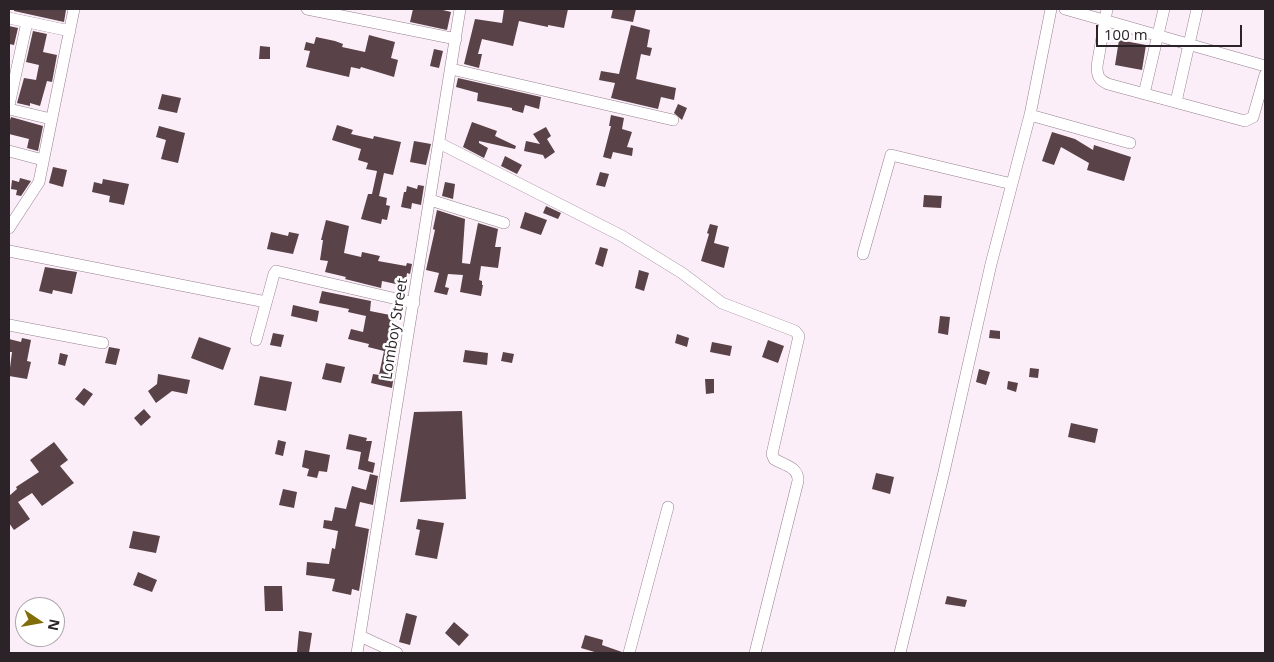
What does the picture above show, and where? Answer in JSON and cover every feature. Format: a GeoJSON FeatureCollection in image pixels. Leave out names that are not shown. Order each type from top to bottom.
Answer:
{"type":"FeatureCollection","features":[{"type":"Feature","properties":{"kind":"street"},"geometry":{"type":"LineString","coordinates":[[9,228],[39,182],[50,119],[74,9]]}},
{"type":"Feature","properties":{"kind":"street"},"geometry":{"type":"LineString","coordinates":[[306,9],[456,39]]}},
{"type":"Feature","properties":{"kind":"street","name":"Lomboy Street"},"geometry":{"type":"LineString","coordinates":[[357,653],[460,9]]}},
{"type":"Feature","properties":{"kind":"street"},"geometry":{"type":"LineString","coordinates":[[900,653],[944,472],[990,264],[1030,115],[1051,9]]}},
{"type":"Feature","properties":{"kind":"street"},"geometry":{"type":"LineString","coordinates":[[1065,9],[1105,14],[1188,44],[1265,66]]}},
{"type":"Feature","properties":{"kind":"street"},"geometry":{"type":"LineString","coordinates":[[1144,94],[1164,9]]}},
{"type":"Feature","properties":{"kind":"street"},"geometry":{"type":"LineString","coordinates":[[1176,102],[1197,9]]}},
{"type":"Feature","properties":{"kind":"street"},"geometry":{"type":"LineString","coordinates":[[1105,14],[1097,75],[1108,84],[1245,121],[1254,117],[1265,75]]}},
{"type":"Feature","properties":{"kind":"street"},"geometry":{"type":"LineString","coordinates":[[9,18],[70,31]]}},
{"type":"Feature","properties":{"kind":"street"},"geometry":{"type":"LineString","coordinates":[[9,104],[28,22]]}},
{"type":"Feature","properties":{"kind":"street"},"geometry":{"type":"LineString","coordinates":[[451,69],[673,120]]}},
{"type":"Feature","properties":{"kind":"street"},"geometry":{"type":"LineString","coordinates":[[9,109],[50,119]]}},
{"type":"Feature","properties":{"kind":"street"},"geometry":{"type":"LineString","coordinates":[[1030,115],[1130,143]]}},
{"type":"Feature","properties":{"kind":"street"},"geometry":{"type":"LineString","coordinates":[[439,143],[622,236],[682,273],[722,302],[795,332],[799,336],[772,454],[774,459],[796,470],[799,475],[755,653]]}},
{"type":"Feature","properties":{"kind":"street"},"geometry":{"type":"LineString","coordinates":[[9,151],[43,160]]}},
{"type":"Feature","properties":{"kind":"street"},"geometry":{"type":"LineString","coordinates":[[863,254],[891,155],[1012,184]]}},
{"type":"Feature","properties":{"kind":"street"},"geometry":{"type":"LineString","coordinates":[[430,200],[487,216],[504,223]]}},
{"type":"Feature","properties":{"kind":"street"},"geometry":{"type":"LineString","coordinates":[[9,251],[266,302]]}},
{"type":"Feature","properties":{"kind":"street"},"geometry":{"type":"LineString","coordinates":[[256,340],[276,271],[414,303]]}},
{"type":"Feature","properties":{"kind":"street"},"geometry":{"type":"LineString","coordinates":[[9,325],[102,343]]}},
{"type":"Feature","properties":{"kind":"street"},"geometry":{"type":"LineString","coordinates":[[628,653],[668,507]]}},
{"type":"Feature","properties":{"kind":"street"},"geometry":{"type":"LineString","coordinates":[[360,636],[397,653]]}},
{"type":"Feature","properties":{"kind":"building"},"geometry":{"type":"Polygon","coordinates":[[[14,9],[66,10],[64,22],[14,11],[14,9]]]}},
{"type":"Feature","properties":{"kind":"building"},"geometry":{"type":"Polygon","coordinates":[[[413,9],[439,9],[451,12],[447,30],[410,22],[413,9]]]}},
{"type":"Feature","properties":{"kind":"building"},"geometry":{"type":"Polygon","coordinates":[[[504,9],[568,9],[564,28],[519,21],[513,46],[482,39],[478,54],[482,54],[479,68],[464,64],[475,19],[502,23],[504,9]]]}},
{"type":"Feature","properties":{"kind":"building"},"geometry":{"type":"Polygon","coordinates":[[[613,9],[636,9],[633,22],[611,18],[613,9]]]}},
{"type":"Feature","properties":{"kind":"building"},"geometry":{"type":"Polygon","coordinates":[[[631,25],[650,30],[647,47],[652,48],[650,56],[641,54],[636,79],[676,88],[674,100],[661,97],[658,109],[611,98],[615,83],[599,80],[601,71],[619,74],[631,25]]]}},
{"type":"Feature","properties":{"kind":"building"},"geometry":{"type":"Polygon","coordinates":[[[9,26],[18,28],[14,45],[9,44],[9,26]]]}},
{"type":"Feature","properties":{"kind":"building"},"geometry":{"type":"Polygon","coordinates":[[[33,31],[47,34],[43,52],[57,55],[52,82],[47,81],[40,106],[30,103],[30,106],[17,103],[24,78],[36,80],[39,65],[26,62],[33,31]]]}},
{"type":"Feature","properties":{"kind":"building"},"geometry":{"type":"Polygon","coordinates":[[[369,35],[395,42],[391,58],[398,60],[394,77],[361,67],[360,69],[351,67],[349,77],[306,67],[310,51],[304,50],[306,42],[314,44],[316,37],[343,44],[342,47],[365,52],[369,35]]]}},
{"type":"Feature","properties":{"kind":"building"},"geometry":{"type":"Polygon","coordinates":[[[1119,40],[1146,45],[1142,70],[1115,65],[1119,40]]]}},
{"type":"Feature","properties":{"kind":"building"},"geometry":{"type":"Polygon","coordinates":[[[260,46],[270,47],[270,59],[259,59],[260,46]]]}},
{"type":"Feature","properties":{"kind":"building"},"geometry":{"type":"Polygon","coordinates":[[[434,49],[443,51],[439,68],[430,66],[434,49]]]}},
{"type":"Feature","properties":{"kind":"building"},"geometry":{"type":"Polygon","coordinates":[[[458,78],[541,97],[539,109],[525,105],[523,113],[512,110],[512,108],[477,101],[478,93],[456,87],[458,78]]]}},
{"type":"Feature","properties":{"kind":"building"},"geometry":{"type":"Polygon","coordinates":[[[162,94],[181,98],[177,113],[158,109],[162,94]]]}},
{"type":"Feature","properties":{"kind":"building"},"geometry":{"type":"Polygon","coordinates":[[[678,104],[687,108],[682,120],[674,113],[678,104]]]}},
{"type":"Feature","properties":{"kind":"building"},"geometry":{"type":"Polygon","coordinates":[[[611,115],[624,118],[622,129],[632,132],[627,147],[633,148],[632,156],[613,152],[611,159],[603,157],[611,126],[609,126],[611,115]]]}},
{"type":"Feature","properties":{"kind":"building"},"geometry":{"type":"Polygon","coordinates":[[[11,117],[43,126],[38,151],[27,148],[29,139],[9,134],[9,120],[11,117]]]}},
{"type":"Feature","properties":{"kind":"building"},"geometry":{"type":"Polygon","coordinates":[[[472,122],[497,131],[495,136],[516,146],[515,149],[479,141],[479,143],[488,148],[484,158],[463,147],[472,122]]]}},
{"type":"Feature","properties":{"kind":"building"},"geometry":{"type":"Polygon","coordinates":[[[337,125],[353,130],[351,134],[373,139],[374,136],[401,142],[393,175],[384,173],[379,196],[387,198],[386,205],[390,206],[387,220],[382,219],[381,224],[361,219],[368,194],[372,194],[377,171],[366,169],[368,163],[358,160],[361,149],[332,140],[337,125]]]}},
{"type":"Feature","properties":{"kind":"building"},"geometry":{"type":"Polygon","coordinates":[[[159,126],[185,133],[178,163],[161,159],[166,140],[156,137],[159,126]]]}},
{"type":"Feature","properties":{"kind":"building"},"geometry":{"type":"Polygon","coordinates":[[[546,127],[551,136],[547,139],[555,152],[545,159],[543,155],[524,151],[526,141],[540,144],[533,134],[546,127]]]}},
{"type":"Feature","properties":{"kind":"building"},"geometry":{"type":"Polygon","coordinates":[[[1052,132],[1075,139],[1093,150],[1094,145],[1131,157],[1124,181],[1087,170],[1089,163],[1061,147],[1054,165],[1042,161],[1052,132]]]}},
{"type":"Feature","properties":{"kind":"building"},"geometry":{"type":"Polygon","coordinates":[[[414,141],[431,144],[426,165],[410,162],[414,141]]]}},
{"type":"Feature","properties":{"kind":"building"},"geometry":{"type":"Polygon","coordinates":[[[505,156],[522,165],[517,174],[501,166],[505,156]]]}},
{"type":"Feature","properties":{"kind":"building"},"geometry":{"type":"Polygon","coordinates":[[[53,167],[67,170],[63,187],[49,183],[53,167]]]}},
{"type":"Feature","properties":{"kind":"building"},"geometry":{"type":"Polygon","coordinates":[[[600,172],[609,174],[605,187],[596,185],[600,172]]]}},
{"type":"Feature","properties":{"kind":"building"},"geometry":{"type":"Polygon","coordinates":[[[20,178],[31,181],[21,196],[16,195],[17,190],[11,189],[12,180],[19,182],[20,178]]]}},
{"type":"Feature","properties":{"kind":"building"},"geometry":{"type":"Polygon","coordinates":[[[103,179],[129,184],[124,205],[109,202],[110,196],[92,192],[94,182],[102,184],[103,179]]]}},
{"type":"Feature","properties":{"kind":"building"},"geometry":{"type":"Polygon","coordinates":[[[445,182],[455,184],[453,199],[442,196],[445,182]]]}},
{"type":"Feature","properties":{"kind":"building"},"geometry":{"type":"Polygon","coordinates":[[[418,185],[424,186],[421,205],[412,203],[411,209],[401,207],[407,186],[417,189],[418,185]]]}},
{"type":"Feature","properties":{"kind":"building"},"geometry":{"type":"Polygon","coordinates":[[[924,195],[942,196],[941,208],[923,207],[924,195]]]}},
{"type":"Feature","properties":{"kind":"building"},"geometry":{"type":"Polygon","coordinates":[[[546,206],[561,213],[558,219],[543,213],[546,206]]]}},
{"type":"Feature","properties":{"kind":"building"},"geometry":{"type":"Polygon","coordinates":[[[437,210],[465,219],[462,263],[470,264],[478,223],[498,229],[495,247],[501,247],[498,268],[481,266],[479,280],[482,281],[483,285],[481,296],[460,292],[463,275],[448,274],[445,287],[449,288],[447,295],[434,292],[439,273],[426,270],[435,230],[433,229],[437,210]]]}},
{"type":"Feature","properties":{"kind":"building"},"geometry":{"type":"Polygon","coordinates":[[[525,212],[547,220],[541,235],[520,228],[525,212]]]}},
{"type":"Feature","properties":{"kind":"building"},"geometry":{"type":"Polygon","coordinates":[[[326,220],[349,226],[344,253],[361,257],[362,252],[380,256],[378,261],[406,266],[407,263],[412,264],[410,274],[407,273],[405,286],[382,281],[381,288],[325,272],[328,261],[320,260],[323,240],[321,240],[326,220]]]}},
{"type":"Feature","properties":{"kind":"building"},"geometry":{"type":"Polygon","coordinates":[[[710,224],[718,226],[714,243],[729,247],[724,268],[701,261],[710,224]]]}},
{"type":"Feature","properties":{"kind":"building"},"geometry":{"type":"Polygon","coordinates":[[[271,232],[288,236],[289,232],[299,234],[293,254],[267,249],[271,232]]]}},
{"type":"Feature","properties":{"kind":"building"},"geometry":{"type":"Polygon","coordinates":[[[600,247],[608,249],[603,267],[595,264],[600,247]]]}},
{"type":"Feature","properties":{"kind":"building"},"geometry":{"type":"Polygon","coordinates":[[[45,267],[77,272],[72,294],[53,290],[52,294],[39,291],[45,267]]]}},
{"type":"Feature","properties":{"kind":"building"},"geometry":{"type":"Polygon","coordinates":[[[639,270],[649,273],[644,291],[635,288],[639,270]]]}},
{"type":"Feature","properties":{"kind":"building"},"geometry":{"type":"Polygon","coordinates":[[[322,291],[371,301],[370,311],[395,316],[390,339],[399,341],[392,388],[371,383],[373,374],[379,375],[384,351],[368,347],[369,344],[348,339],[351,329],[363,332],[366,316],[348,312],[349,309],[319,303],[322,291]]]}},
{"type":"Feature","properties":{"kind":"building"},"geometry":{"type":"Polygon","coordinates":[[[293,305],[319,311],[317,322],[291,316],[293,305]]]}},
{"type":"Feature","properties":{"kind":"building"},"geometry":{"type":"Polygon","coordinates":[[[940,316],[950,317],[948,335],[938,333],[940,316]]]}},
{"type":"Feature","properties":{"kind":"building"},"geometry":{"type":"Polygon","coordinates":[[[990,330],[1000,331],[1000,339],[989,338],[990,330]]]}},
{"type":"Feature","properties":{"kind":"building"},"geometry":{"type":"Polygon","coordinates":[[[273,333],[284,335],[281,347],[270,345],[273,333]]]}},
{"type":"Feature","properties":{"kind":"building"},"geometry":{"type":"Polygon","coordinates":[[[677,334],[689,338],[687,347],[675,343],[677,334]]]}},
{"type":"Feature","properties":{"kind":"building"},"geometry":{"type":"Polygon","coordinates":[[[199,337],[231,348],[223,370],[191,358],[199,337]]]}},
{"type":"Feature","properties":{"kind":"building"},"geometry":{"type":"Polygon","coordinates":[[[22,338],[31,340],[27,361],[31,362],[27,379],[9,376],[12,352],[9,352],[9,339],[21,342],[22,338]]]}},
{"type":"Feature","properties":{"kind":"building"},"geometry":{"type":"Polygon","coordinates":[[[768,340],[784,346],[778,363],[762,357],[768,340]]]}},
{"type":"Feature","properties":{"kind":"building"},"geometry":{"type":"Polygon","coordinates":[[[712,342],[732,346],[730,356],[710,352],[712,342]]]}},
{"type":"Feature","properties":{"kind":"building"},"geometry":{"type":"Polygon","coordinates":[[[109,347],[120,349],[116,365],[105,363],[109,347]]]}},
{"type":"Feature","properties":{"kind":"building"},"geometry":{"type":"Polygon","coordinates":[[[465,350],[488,353],[487,365],[463,362],[465,350]]]}},
{"type":"Feature","properties":{"kind":"building"},"geometry":{"type":"Polygon","coordinates":[[[503,352],[514,354],[512,363],[501,361],[503,352]]]}},
{"type":"Feature","properties":{"kind":"building"},"geometry":{"type":"Polygon","coordinates":[[[60,353],[68,355],[65,366],[58,364],[60,353]]]}},
{"type":"Feature","properties":{"kind":"building"},"geometry":{"type":"Polygon","coordinates":[[[326,363],[345,367],[341,383],[322,379],[326,363]]]}},
{"type":"Feature","properties":{"kind":"building"},"geometry":{"type":"Polygon","coordinates":[[[1030,368],[1039,369],[1038,378],[1029,377],[1030,368]]]}},
{"type":"Feature","properties":{"kind":"building"},"geometry":{"type":"Polygon","coordinates":[[[979,369],[990,372],[986,385],[976,382],[979,369]]]}},
{"type":"Feature","properties":{"kind":"building"},"geometry":{"type":"Polygon","coordinates":[[[158,374],[190,380],[187,394],[172,391],[156,403],[148,391],[157,384],[158,374]]]}},
{"type":"Feature","properties":{"kind":"building"},"geometry":{"type":"Polygon","coordinates":[[[260,376],[292,382],[286,411],[254,405],[260,376]]]}},
{"type":"Feature","properties":{"kind":"building"},"geometry":{"type":"Polygon","coordinates":[[[705,379],[714,379],[714,393],[706,394],[705,379]]]}},
{"type":"Feature","properties":{"kind":"building"},"geometry":{"type":"Polygon","coordinates":[[[1008,381],[1018,383],[1016,392],[1007,389],[1008,381]]]}},
{"type":"Feature","properties":{"kind":"building"},"geometry":{"type":"Polygon","coordinates":[[[84,388],[93,394],[84,406],[75,399],[84,388]]]}},
{"type":"Feature","properties":{"kind":"building"},"geometry":{"type":"Polygon","coordinates":[[[144,409],[151,417],[141,426],[134,418],[144,409]]]}},
{"type":"Feature","properties":{"kind":"building"},"geometry":{"type":"Polygon","coordinates":[[[462,411],[466,499],[400,502],[414,412],[462,411]]]}},
{"type":"Feature","properties":{"kind":"building"},"geometry":{"type":"Polygon","coordinates":[[[1071,423],[1098,429],[1095,443],[1068,437],[1071,423]]]}},
{"type":"Feature","properties":{"kind":"building"},"geometry":{"type":"Polygon","coordinates":[[[349,434],[367,438],[366,441],[372,441],[368,461],[375,463],[373,473],[358,469],[361,452],[346,449],[349,434]]]}},
{"type":"Feature","properties":{"kind":"building"},"geometry":{"type":"Polygon","coordinates":[[[278,440],[286,442],[283,456],[275,454],[278,440]]]}},
{"type":"Feature","properties":{"kind":"building"},"geometry":{"type":"Polygon","coordinates":[[[54,442],[68,460],[60,466],[74,483],[42,506],[32,493],[18,502],[30,519],[14,530],[9,523],[9,496],[17,489],[16,487],[39,472],[30,460],[54,442]]]}},
{"type":"Feature","properties":{"kind":"building"},"geometry":{"type":"Polygon","coordinates":[[[305,450],[330,455],[327,472],[319,471],[317,478],[307,476],[309,469],[302,467],[305,450]]]}},
{"type":"Feature","properties":{"kind":"building"},"geometry":{"type":"Polygon","coordinates":[[[876,473],[894,477],[890,494],[872,489],[876,473]]]}},
{"type":"Feature","properties":{"kind":"building"},"geometry":{"type":"Polygon","coordinates":[[[370,474],[378,476],[373,505],[360,502],[355,526],[369,529],[359,591],[352,589],[351,595],[332,591],[335,579],[306,575],[307,562],[329,564],[332,548],[335,549],[338,531],[323,528],[324,520],[332,521],[335,507],[346,509],[352,486],[366,490],[370,474]]]}},
{"type":"Feature","properties":{"kind":"building"},"geometry":{"type":"Polygon","coordinates":[[[283,489],[297,492],[294,508],[279,505],[283,489]]]}},
{"type":"Feature","properties":{"kind":"building"},"geometry":{"type":"Polygon","coordinates":[[[418,519],[444,523],[437,559],[415,555],[420,530],[416,529],[418,519]]]}},
{"type":"Feature","properties":{"kind":"building"},"geometry":{"type":"Polygon","coordinates":[[[133,531],[160,536],[156,553],[129,548],[133,531]]]}},
{"type":"Feature","properties":{"kind":"building"},"geometry":{"type":"Polygon","coordinates":[[[138,572],[157,580],[152,592],[133,585],[138,572]]]}},
{"type":"Feature","properties":{"kind":"building"},"geometry":{"type":"Polygon","coordinates":[[[264,586],[282,586],[283,611],[265,611],[264,586]]]}},
{"type":"Feature","properties":{"kind":"building"},"geometry":{"type":"Polygon","coordinates":[[[947,596],[967,600],[965,607],[945,604],[947,596]]]}},
{"type":"Feature","properties":{"kind":"building"},"geometry":{"type":"Polygon","coordinates":[[[406,613],[417,616],[410,645],[399,642],[406,613]]]}},
{"type":"Feature","properties":{"kind":"building"},"geometry":{"type":"Polygon","coordinates":[[[454,622],[469,635],[459,646],[445,633],[454,622]]]}},
{"type":"Feature","properties":{"kind":"building"},"geometry":{"type":"Polygon","coordinates":[[[299,631],[312,633],[309,653],[297,652],[299,631]]]}},
{"type":"Feature","properties":{"kind":"building"},"geometry":{"type":"Polygon","coordinates":[[[585,635],[603,640],[602,645],[622,653],[598,653],[581,648],[585,635]]]}}]}
